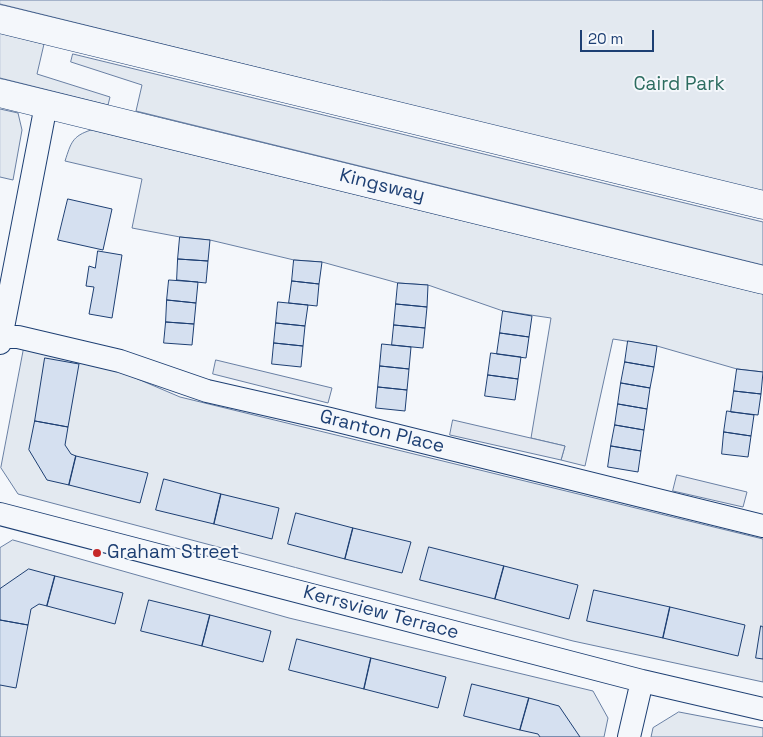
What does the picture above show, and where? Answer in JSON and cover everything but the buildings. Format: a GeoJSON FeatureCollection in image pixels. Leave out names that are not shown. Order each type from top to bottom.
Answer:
{"type":"FeatureCollection","features":[{"type":"Feature","properties":{"kind":"highway"},"geometry":{"type":"LineString","coordinates":[[0,19],[763,205]]}},
{"type":"Feature","properties":{"kind":"highway","name":"Kingsway"},"geometry":{"type":"LineString","coordinates":[[0,93],[763,280]]}},
{"type":"Feature","properties":{"kind":"street"},"geometry":{"type":"LineString","coordinates":[[0,339],[46,105]]}},
{"type":"Feature","properties":{"kind":"street","name":"Granton Place"},"geometry":{"type":"LineString","coordinates":[[0,339],[18,337],[120,361],[207,390],[763,526]]}},
{"type":"Feature","properties":{"kind":"street","name":"Kerrsview Terrace"},"geometry":{"type":"LineString","coordinates":[[0,514],[642,681],[763,709]]}},
{"type":"Feature","properties":{"kind":"street"},"geometry":{"type":"LineString","coordinates":[[629,737],[642,681]]}},
{"type":"Feature","properties":{"kind":"green space","name":"Caird Park"},"geometry":{"type":"Polygon","coordinates":[[[0,0],[763,0],[763,192],[0,4],[0,0]]]}},
{"type":"Feature","properties":{"kind":"green space"},"geometry":{"type":"Polygon","coordinates":[[[0,33],[44,44],[37,74],[110,97],[108,105],[0,78],[0,33]]]}},
{"type":"Feature","properties":{"kind":"green space"},"geometry":{"type":"Polygon","coordinates":[[[73,54],[763,222],[763,265],[136,111],[142,85],[71,62],[73,54]]]}},
{"type":"Feature","properties":{"kind":"green space"},"geometry":{"type":"Polygon","coordinates":[[[0,109],[18,113],[22,130],[13,180],[0,177],[0,109]]]}},
{"type":"Feature","properties":{"kind":"green space"},"geometry":{"type":"Polygon","coordinates":[[[91,130],[763,294],[763,372],[737,369],[657,346],[613,339],[585,466],[561,460],[565,446],[531,438],[551,318],[503,311],[428,285],[398,283],[322,262],[294,260],[210,240],[180,237],[132,228],[142,179],[65,161],[73,141],[91,130]]]}},
{"type":"Feature","properties":{"kind":"green space"},"geometry":{"type":"Polygon","coordinates":[[[24,348],[105,365],[180,397],[763,539],[763,682],[573,641],[18,494],[1,468],[24,348]]]}},
{"type":"Feature","properties":{"kind":"green space"},"geometry":{"type":"Polygon","coordinates":[[[13,540],[289,618],[593,691],[608,718],[604,737],[0,737],[0,548],[13,540]]]}},
{"type":"Feature","properties":{"kind":"green space"},"geometry":{"type":"Polygon","coordinates":[[[679,712],[763,728],[763,737],[651,737],[653,728],[679,712]]]}},
{"type":"Feature","properties":{"kind":"shaded area"},"geometry":{"type":"Polygon","coordinates":[[[216,360],[332,388],[328,403],[213,374],[216,360]]]}},
{"type":"Feature","properties":{"kind":"shaded area"},"geometry":{"type":"Polygon","coordinates":[[[453,420],[565,446],[561,460],[450,435],[453,420]]]}},
{"type":"Feature","properties":{"kind":"shaded area"},"geometry":{"type":"Polygon","coordinates":[[[677,475],[747,492],[743,507],[673,491],[677,475]]]}},
{"type":"Feature","properties":{"kind":"place","name":"Graham Street"},"geometry":{"type":"Point","coordinates":[97,553]}}]}
